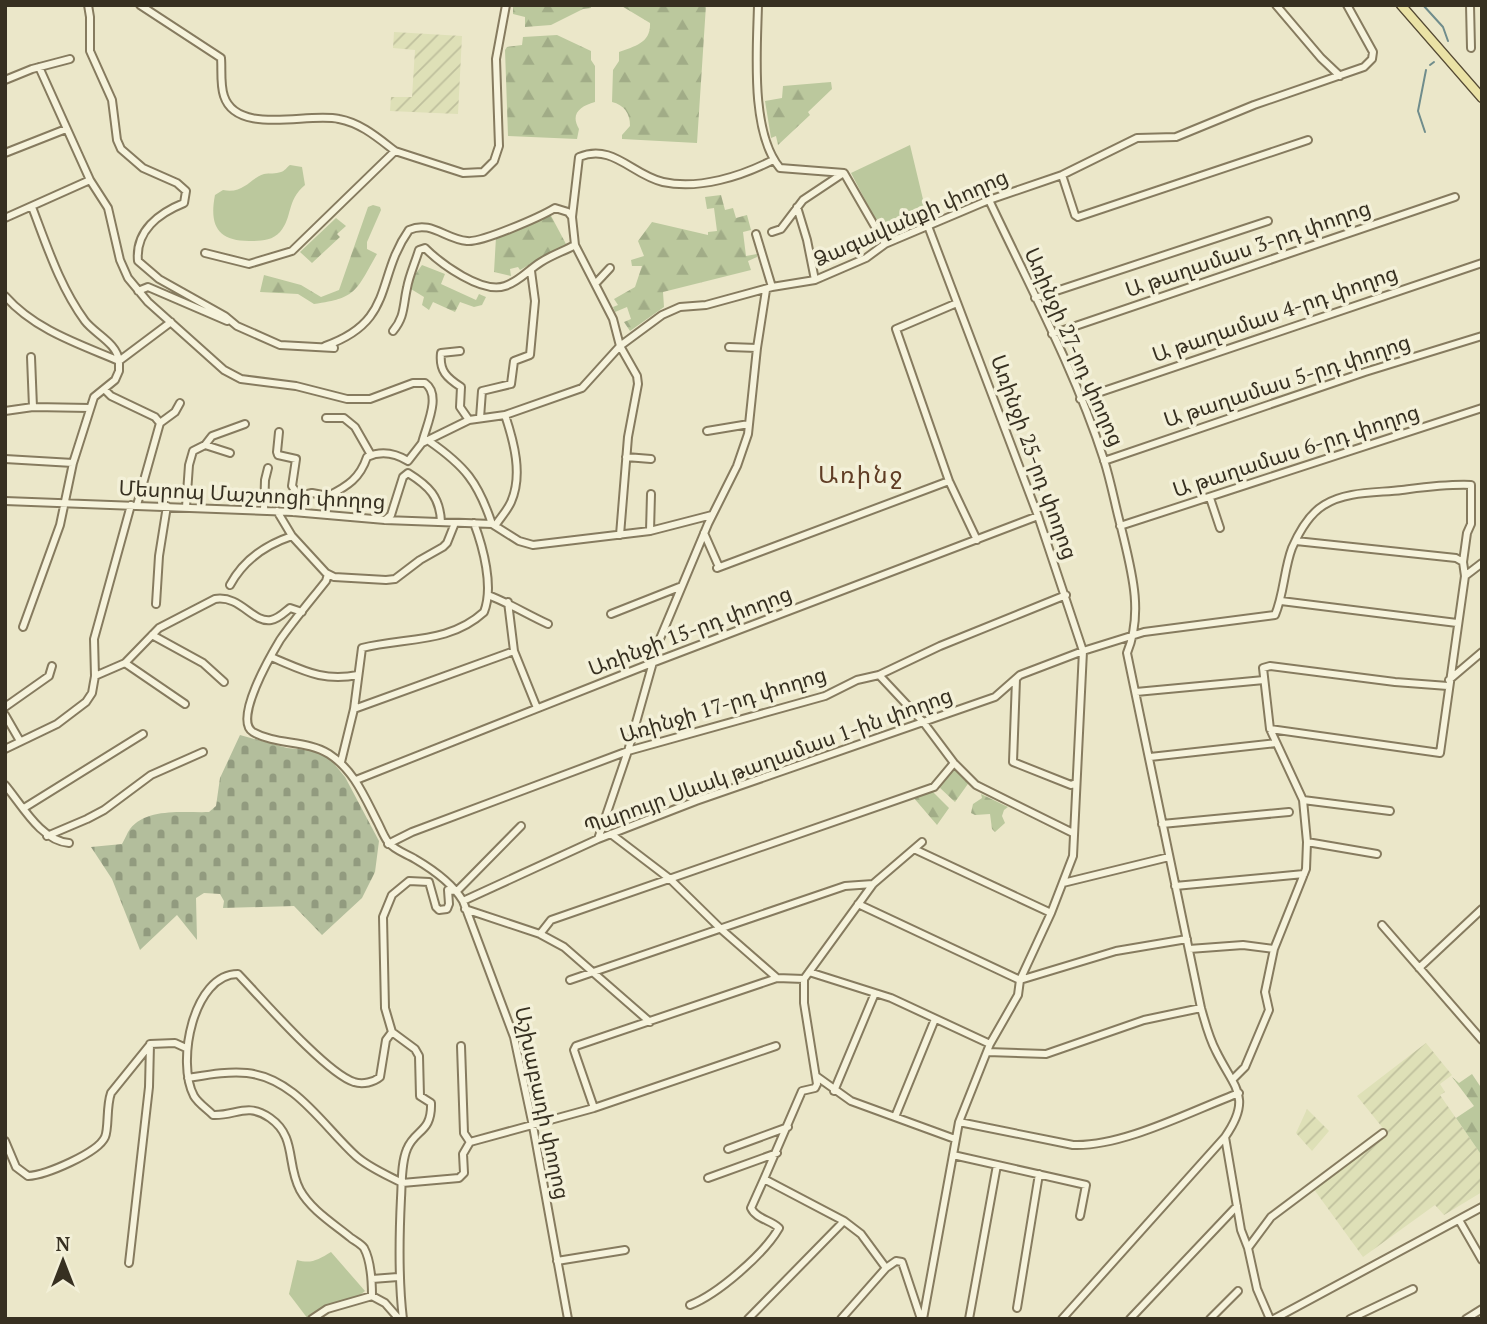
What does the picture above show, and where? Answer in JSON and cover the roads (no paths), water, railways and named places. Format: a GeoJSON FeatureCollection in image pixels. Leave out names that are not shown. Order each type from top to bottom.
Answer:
{"type":"FeatureCollection","features":[{"type":"Feature","properties":{"kind":"main road"},"geometry":{"type":"LineString","coordinates":[[1401,5],[1482,98]]}},
{"type":"Feature","properties":{"kind":"street"},"geometry":{"type":"LineString","coordinates":[[88,5],[90,51],[112,100],[117,140],[121,149],[143,168],[177,183],[186,191],[184,203],[153,221],[141,238],[138,261],[159,279],[225,316],[237,326]]}},
{"type":"Feature","properties":{"kind":"street"},"geometry":{"type":"LineString","coordinates":[[140,5],[221,58],[223,94],[229,108],[244,117],[283,120],[338,118],[358,125],[395,151],[463,173],[483,172],[494,161],[499,146],[496,59],[506,5]]}},
{"type":"Feature","properties":{"kind":"street"},"geometry":{"type":"LineString","coordinates":[[758,5],[757,99],[773,160],[780,168],[844,173]]}},
{"type":"Feature","properties":{"kind":"street"},"geometry":{"type":"LineString","coordinates":[[1276,5],[1340,76]]}},
{"type":"Feature","properties":{"kind":"street","name":"Ձագավանքի փողոց"},"geometry":{"type":"LineString","coordinates":[[371,455],[388,453],[408,461],[426,442],[470,421],[505,415],[582,388],[620,346],[662,316],[680,307],[706,305],[815,279],[866,258],[885,244],[989,200],[1062,174],[1137,138],[1176,137],[1254,105],[1364,67],[1372,59],[1373,52],[1347,5]]}},
{"type":"Feature","properties":{"kind":"street"},"geometry":{"type":"LineString","coordinates":[[1470,5],[1471,48]]}},
{"type":"Feature","properties":{"kind":"street"},"geometry":{"type":"LineString","coordinates":[[5,80],[71,59]]}},
{"type":"Feature","properties":{"kind":"street"},"geometry":{"type":"LineString","coordinates":[[39,67],[90,180],[108,208],[120,260],[128,278],[138,291],[223,370],[242,379],[296,386],[347,399],[370,399],[413,383],[425,383],[433,393],[426,442],[451,456],[472,478],[494,525],[519,541],[533,545],[650,531],[712,515]]}},
{"type":"Feature","properties":{"kind":"street"},"geometry":{"type":"LineString","coordinates":[[5,153],[66,129]]}},
{"type":"Feature","properties":{"kind":"street"},"geometry":{"type":"LineString","coordinates":[[1062,174],[1075,215],[1079,217],[1308,141]]}},
{"type":"Feature","properties":{"kind":"street"},"geometry":{"type":"LineString","coordinates":[[205,253],[249,264],[292,251],[395,151]]}},
{"type":"Feature","properties":{"kind":"street"},"geometry":{"type":"LineString","coordinates":[[620,535],[626,457],[638,384],[637,376],[620,346],[613,319],[575,245],[572,217],[579,157],[588,153],[609,153],[627,166],[663,182],[701,184],[753,170],[773,160]]}},
{"type":"Feature","properties":{"kind":"street"},"geometry":{"type":"LineString","coordinates":[[772,232],[781,229],[797,207],[844,173]]}},
{"type":"Feature","properties":{"kind":"street"},"geometry":{"type":"LineString","coordinates":[[844,173],[885,244]]}},
{"type":"Feature","properties":{"kind":"street"},"geometry":{"type":"LineString","coordinates":[[5,218],[90,180]]}},
{"type":"Feature","properties":{"kind":"street","name":"Ա թաղամաս 3-րդ փողոց"},"geometry":{"type":"LineString","coordinates":[[1052,334],[1455,197]]}},
{"type":"Feature","properties":{"kind":"street","name":"Առինջի 27-րդ փողոց"},"geometry":{"type":"LineString","coordinates":[[989,200],[1052,334],[1104,461],[1130,565],[1136,603],[1134,635],[1127,653],[1200,1008],[1215,1050],[1238,1093]]}},
{"type":"Feature","properties":{"kind":"street"},"geometry":{"type":"LineString","coordinates":[[797,207],[815,279]]}},
{"type":"Feature","properties":{"kind":"street"},"geometry":{"type":"LineString","coordinates":[[23,627],[60,525],[73,463],[94,397],[115,380],[119,371],[116,351],[87,323],[65,290],[32,208]]}},
{"type":"Feature","properties":{"kind":"street"},"geometry":{"type":"LineString","coordinates":[[325,346],[353,334],[375,309],[401,243],[409,230],[425,226],[462,241],[473,242],[528,222],[555,208],[568,212],[572,217]]}},
{"type":"Feature","properties":{"kind":"street"},"geometry":{"type":"LineString","coordinates":[[1035,298],[1268,221]]}},
{"type":"Feature","properties":{"kind":"street","name":"Առինջի 25-րդ փողոց"},"geometry":{"type":"LineString","coordinates":[[922,1319],[959,1122],[990,1044],[1018,995],[1020,980],[1051,914],[1073,856],[1083,651],[1038,516],[928,226]]}},
{"type":"Feature","properties":{"kind":"street"},"geometry":{"type":"LineString","coordinates":[[598,839],[628,751],[652,663],[704,533],[737,466],[748,434],[757,348],[769,288],[756,234]]}},
{"type":"Feature","properties":{"kind":"street"},"geometry":{"type":"LineString","coordinates":[[393,331],[401,322],[407,288],[419,250],[425,248],[449,268],[474,282],[502,287],[520,279],[540,262],[575,245]]}},
{"type":"Feature","properties":{"kind":"street","name":"Ա թաղամաս 4-րդ փողոց"},"geometry":{"type":"LineString","coordinates":[[1080,399],[1482,263]]}},
{"type":"Feature","properties":{"kind":"street"},"geometry":{"type":"LineString","coordinates":[[596,283],[610,268]]}},
{"type":"Feature","properties":{"kind":"street"},"geometry":{"type":"LineString","coordinates":[[480,418],[482,391],[511,384],[514,361],[530,355],[535,302],[531,271]]}},
{"type":"Feature","properties":{"kind":"street"},"geometry":{"type":"LineString","coordinates":[[138,291],[148,288],[280,345],[334,348]]}},
{"type":"Feature","properties":{"kind":"street"},"geometry":{"type":"LineString","coordinates":[[5,296],[18,310],[68,341],[119,361]]}},
{"type":"Feature","properties":{"kind":"street"},"geometry":{"type":"LineString","coordinates":[[957,303],[895,329],[949,481],[977,540]]}},
{"type":"Feature","properties":{"kind":"street"},"geometry":{"type":"LineString","coordinates":[[119,361],[171,322]]}},
{"type":"Feature","properties":{"kind":"street","name":"Ա թաղամաս 5-րդ փողոց"},"geometry":{"type":"LineString","coordinates":[[1104,461],[1365,372],[1482,336]]}},
{"type":"Feature","properties":{"kind":"street"},"geometry":{"type":"LineString","coordinates":[[729,347],[757,348]]}},
{"type":"Feature","properties":{"kind":"street"},"geometry":{"type":"LineString","coordinates":[[460,351],[442,353],[442,368],[446,377],[461,387],[460,408],[470,421]]}},
{"type":"Feature","properties":{"kind":"street"},"geometry":{"type":"LineString","coordinates":[[31,356],[33,407]]}},
{"type":"Feature","properties":{"kind":"street"},"geometry":{"type":"LineString","coordinates":[[104,389],[111,396],[155,417],[160,423]]}},
{"type":"Feature","properties":{"kind":"street"},"geometry":{"type":"LineString","coordinates":[[5,749],[57,724],[86,702],[92,693],[95,676],[94,639],[134,505],[160,423],[175,412],[180,403]]}},
{"type":"Feature","properties":{"kind":"street"},"geometry":{"type":"LineString","coordinates":[[5,411],[33,407],[90,408]]}},
{"type":"Feature","properties":{"kind":"street","name":"Ա թաղամաս 6-րդ փողոց"},"geometry":{"type":"LineString","coordinates":[[1120,526],[1482,408]]}},
{"type":"Feature","properties":{"kind":"street"},"geometry":{"type":"LineString","coordinates":[[494,525],[511,503],[516,483],[514,444],[505,415]]}},
{"type":"Feature","properties":{"kind":"street"},"geometry":{"type":"LineString","coordinates":[[293,512],[303,495],[312,493],[328,496],[355,481],[371,455],[355,427],[344,418],[326,418]]}},
{"type":"Feature","properties":{"kind":"street"},"geometry":{"type":"LineString","coordinates":[[186,507],[188,465],[193,451],[205,445],[212,436],[245,424]]}},
{"type":"Feature","properties":{"kind":"street"},"geometry":{"type":"LineString","coordinates":[[707,431],[749,424]]}},
{"type":"Feature","properties":{"kind":"street"},"geometry":{"type":"LineString","coordinates":[[279,432],[277,452],[278,455],[296,459],[292,486],[301,499]]}},
{"type":"Feature","properties":{"kind":"street"},"geometry":{"type":"LineString","coordinates":[[205,445],[230,453]]}},
{"type":"Feature","properties":{"kind":"street"},"geometry":{"type":"LineString","coordinates":[[626,457],[651,459]]}},
{"type":"Feature","properties":{"kind":"street"},"geometry":{"type":"LineString","coordinates":[[5,460],[73,463]]}},
{"type":"Feature","properties":{"kind":"street"},"geometry":{"type":"LineString","coordinates":[[264,510],[268,468]]}},
{"type":"Feature","properties":{"kind":"street"},"geometry":{"type":"LineString","coordinates":[[385,520],[391,515],[395,496],[403,477],[408,473],[431,489],[441,509],[441,522]]}},
{"type":"Feature","properties":{"kind":"street"},"geometry":{"type":"LineString","coordinates":[[704,533],[718,567],[949,481]]}},
{"type":"Feature","properties":{"kind":"street"},"geometry":{"type":"LineString","coordinates":[[1083,651],[1134,635],[1275,615],[1281,601],[1291,550],[1305,523],[1324,505],[1352,494],[1434,485],[1471,485],[1471,524],[1463,562],[1465,576],[1440,753],[1270,729]]}},
{"type":"Feature","properties":{"kind":"street"},"geometry":{"type":"LineString","coordinates":[[650,531],[651,494]]}},
{"type":"Feature","properties":{"kind":"street"},"geometry":{"type":"LineString","coordinates":[[1210,498],[1220,528]]}},
{"type":"Feature","properties":{"kind":"street","name":"Մեսրոպ Մաշտոցի փողոց"},"geometry":{"type":"LineString","coordinates":[[5,501],[264,510],[385,520],[494,525]]}},
{"type":"Feature","properties":{"kind":"street"},"geometry":{"type":"LineString","coordinates":[[156,604],[159,556],[167,506]]}},
{"type":"Feature","properties":{"kind":"street"},"geometry":{"type":"LineString","coordinates":[[277,511],[292,536],[334,577],[395,579],[420,559],[443,547],[455,523]]}},
{"type":"Feature","properties":{"kind":"street","name":"Առինջի 15-րդ փողոց"},"geometry":{"type":"LineString","coordinates":[[356,780],[652,663],[1038,516]]}},
{"type":"Feature","properties":{"kind":"street"},"geometry":{"type":"LineString","coordinates":[[341,762],[354,709],[362,648],[432,638],[452,632],[484,612],[488,595],[484,548],[474,523]]}},
{"type":"Feature","properties":{"kind":"street"},"geometry":{"type":"LineString","coordinates":[[230,585],[240,567],[277,541],[292,536]]}},
{"type":"Feature","properties":{"kind":"street"},"geometry":{"type":"LineString","coordinates":[[1296,541],[1456,558],[1463,562]]}},
{"type":"Feature","properties":{"kind":"street"},"geometry":{"type":"LineString","coordinates":[[1465,576],[1482,563]]}},
{"type":"Feature","properties":{"kind":"street"},"geometry":{"type":"LineString","coordinates":[[328,574],[326,581],[271,657],[247,706],[246,724],[251,731],[286,744],[309,746],[327,752],[341,762],[356,780],[388,844],[417,860],[457,891]]}},
{"type":"Feature","properties":{"kind":"street"},"geometry":{"type":"LineString","coordinates":[[611,614],[682,586]]}},
{"type":"Feature","properties":{"kind":"street"},"geometry":{"type":"LineString","coordinates":[[488,595],[508,602],[524,614],[548,624]]}},
{"type":"Feature","properties":{"kind":"street","name":"Առինջի 17-րդ փողոց"},"geometry":{"type":"LineString","coordinates":[[388,844],[425,827],[628,751],[825,696],[857,680],[879,675],[940,646],[1066,595]]}},
{"type":"Feature","properties":{"kind":"street"},"geometry":{"type":"LineString","coordinates":[[95,676],[125,663],[152,635],[199,606],[222,598],[237,602],[264,619],[276,618],[290,608],[302,612]]}},
{"type":"Feature","properties":{"kind":"street"},"geometry":{"type":"LineString","coordinates":[[1281,601],[1457,623]]}},
{"type":"Feature","properties":{"kind":"street"},"geometry":{"type":"LineString","coordinates":[[508,602],[514,651],[537,708]]}},
{"type":"Feature","properties":{"kind":"street"},"geometry":{"type":"LineString","coordinates":[[152,635],[203,663],[224,682]]}},
{"type":"Feature","properties":{"kind":"street"},"geometry":{"type":"LineString","coordinates":[[354,709],[514,651]]}},
{"type":"Feature","properties":{"kind":"street","name":"Պարույր Սևակ թաղամաս 1-ին փողոց"},"geometry":{"type":"LineString","coordinates":[[463,901],[598,839],[696,801],[995,697],[1016,679],[1083,651]]}},
{"type":"Feature","properties":{"kind":"street"},"geometry":{"type":"LineString","coordinates":[[1232,1080],[1245,1066],[1269,1010],[1265,992],[1274,950],[1304,873],[1307,842],[1303,800],[1270,729],[1263,668],[1270,666],[1395,682],[1448,683],[1482,652]]}},
{"type":"Feature","properties":{"kind":"street"},"geometry":{"type":"LineString","coordinates":[[271,657],[316,676],[338,679],[358,675]]}},
{"type":"Feature","properties":{"kind":"street"},"geometry":{"type":"LineString","coordinates":[[125,663],[185,704]]}},
{"type":"Feature","properties":{"kind":"street"},"geometry":{"type":"LineString","coordinates":[[5,707],[49,676],[52,666]]}},
{"type":"Feature","properties":{"kind":"street"},"geometry":{"type":"LineString","coordinates":[[879,675],[976,785],[1073,833]]}},
{"type":"Feature","properties":{"kind":"street"},"geometry":{"type":"LineString","coordinates":[[1016,679],[1013,762],[1072,785],[1076,783]]}},
{"type":"Feature","properties":{"kind":"street"},"geometry":{"type":"LineString","coordinates":[[1136,692],[1264,680]]}},
{"type":"Feature","properties":{"kind":"street"},"geometry":{"type":"LineString","coordinates":[[5,715],[20,741]]}},
{"type":"Feature","properties":{"kind":"street"},"geometry":{"type":"LineString","coordinates":[[24,808],[143,734]]}},
{"type":"Feature","properties":{"kind":"street"},"geometry":{"type":"LineString","coordinates":[[1150,757],[1276,743]]}},
{"type":"Feature","properties":{"kind":"street"},"geometry":{"type":"LineString","coordinates":[[47,836],[104,810],[151,775],[203,752]]}},
{"type":"Feature","properties":{"kind":"street"},"geometry":{"type":"LineString","coordinates":[[540,934],[551,920],[934,787],[954,763]]}},
{"type":"Feature","properties":{"kind":"street"},"geometry":{"type":"LineString","coordinates":[[5,785],[47,836],[69,844]]}},
{"type":"Feature","properties":{"kind":"street"},"geometry":{"type":"LineString","coordinates":[[1303,800],[1390,811]]}},
{"type":"Feature","properties":{"kind":"street"},"geometry":{"type":"LineString","coordinates":[[1162,824],[1289,812]]}},
{"type":"Feature","properties":{"kind":"street"},"geometry":{"type":"LineString","coordinates":[[457,891],[521,826]]}},
{"type":"Feature","properties":{"kind":"street"},"geometry":{"type":"LineString","coordinates":[[611,834],[670,878],[722,930],[777,978]]}},
{"type":"Feature","properties":{"kind":"street"},"geometry":{"type":"LineString","coordinates":[[690,1305],[703,1300],[736,1273],[779,1228],[754,1213],[751,1208],[802,1091],[816,1086],[804,1003],[804,979],[873,884],[922,842]]}},
{"type":"Feature","properties":{"kind":"street"},"geometry":{"type":"LineString","coordinates":[[1307,842],[1377,855]]}},
{"type":"Feature","properties":{"kind":"street"},"geometry":{"type":"LineString","coordinates":[[914,849],[1051,914]]}},
{"type":"Feature","properties":{"kind":"street"},"geometry":{"type":"LineString","coordinates":[[1063,883],[1169,857]]}},
{"type":"Feature","properties":{"kind":"street"},"geometry":{"type":"LineString","coordinates":[[1175,886],[1304,873]]}},
{"type":"Feature","properties":{"kind":"street"},"geometry":{"type":"LineString","coordinates":[[401,1319],[398,1277],[402,1183],[407,1148],[427,1126],[432,1115],[431,1103],[420,1096],[419,1056],[415,1049],[392,1032],[385,1008],[383,917],[392,895],[410,881],[426,881],[431,886],[436,907],[444,910],[449,904],[448,890],[457,891]]}},
{"type":"Feature","properties":{"kind":"street"},"geometry":{"type":"LineString","coordinates":[[570,980],[845,886],[873,884]]}},
{"type":"Feature","properties":{"kind":"street","name":"Աշխաբադի փողոց"},"geometry":{"type":"LineString","coordinates":[[457,891],[511,1025],[533,1126],[568,1319]]}},
{"type":"Feature","properties":{"kind":"street"},"geometry":{"type":"LineString","coordinates":[[859,904],[1020,980],[1116,951],[1186,939]]}},
{"type":"Feature","properties":{"kind":"street"},"geometry":{"type":"LineString","coordinates":[[465,909],[540,934],[564,947],[650,1021]]}},
{"type":"Feature","properties":{"kind":"street"},"geometry":{"type":"LineString","coordinates":[[1419,968],[1482,909]]}},
{"type":"Feature","properties":{"kind":"street"},"geometry":{"type":"LineString","coordinates":[[1382,925],[1482,1040]]}},
{"type":"Feature","properties":{"kind":"street"},"geometry":{"type":"LineString","coordinates":[[1189,950],[1242,945],[1274,950]]}},
{"type":"Feature","properties":{"kind":"street"},"geometry":{"type":"LineString","coordinates":[[809,972],[875,993],[990,1044]]}},
{"type":"Feature","properties":{"kind":"street"},"geometry":{"type":"LineString","coordinates":[[372,1296],[372,1279],[364,1248],[310,1204],[300,1191],[292,1170],[290,1145],[286,1136],[273,1120],[259,1111],[246,1109],[213,1115],[193,1095],[188,1077],[186,1048],[203,999],[223,976],[229,974],[238,974],[320,1058],[353,1082],[363,1083],[380,1077],[386,1040],[392,1032]]}},
{"type":"Feature","properties":{"kind":"street"},"geometry":{"type":"LineString","coordinates":[[594,1108],[576,1056],[576,1046],[777,978],[804,979]]}},
{"type":"Feature","properties":{"kind":"street"},"geometry":{"type":"LineString","coordinates":[[834,1091],[875,993]]}},
{"type":"Feature","properties":{"kind":"street"},"geometry":{"type":"LineString","coordinates":[[987,1052],[1046,1054],[1144,1020],[1200,1008]]}},
{"type":"Feature","properties":{"kind":"street"},"geometry":{"type":"LineString","coordinates":[[895,1117],[935,1019]]}},
{"type":"Feature","properties":{"kind":"street"},"geometry":{"type":"LineString","coordinates":[[5,1142],[16,1167],[28,1176],[64,1166],[105,1137],[107,1102],[111,1093],[150,1044],[175,1043],[186,1048]]}},
{"type":"Feature","properties":{"kind":"street"},"geometry":{"type":"LineString","coordinates":[[129,1262],[149,1087],[150,1044]]}},
{"type":"Feature","properties":{"kind":"street"},"geometry":{"type":"LineString","coordinates":[[461,1046],[464,1133],[470,1142]]}},
{"type":"Feature","properties":{"kind":"street"},"geometry":{"type":"LineString","coordinates":[[188,1077],[247,1073],[261,1076],[287,1089],[308,1105],[357,1157],[402,1183],[459,1178],[464,1172],[463,1154],[470,1142],[594,1108],[776,1046]]}},
{"type":"Feature","properties":{"kind":"street"},"geometry":{"type":"LineString","coordinates":[[816,1076],[851,1101],[956,1139]]}},
{"type":"Feature","properties":{"kind":"street"},"geometry":{"type":"LineString","coordinates":[[959,1122],[1088,1146],[1115,1141],[1238,1093],[1240,1108],[1236,1121],[1225,1137],[1062,1319]]}},
{"type":"Feature","properties":{"kind":"street"},"geometry":{"type":"LineString","coordinates":[[728,1149],[788,1127]]}},
{"type":"Feature","properties":{"kind":"street"},"geometry":{"type":"LineString","coordinates":[[1248,1248],[1271,1217],[1383,1133]]}},
{"type":"Feature","properties":{"kind":"street"},"geometry":{"type":"LineString","coordinates":[[1225,1137],[1241,1230],[1257,1289],[1272,1319],[1482,1207]]}},
{"type":"Feature","properties":{"kind":"street"},"geometry":{"type":"LineString","coordinates":[[708,1178],[776,1153]]}},
{"type":"Feature","properties":{"kind":"street"},"geometry":{"type":"LineString","coordinates":[[953,1155],[1086,1185],[1080,1216]]}},
{"type":"Feature","properties":{"kind":"street"},"geometry":{"type":"LineString","coordinates":[[970,1319],[997,1165]]}},
{"type":"Feature","properties":{"kind":"street"},"geometry":{"type":"LineString","coordinates":[[1017,1308],[1039,1174]]}},
{"type":"Feature","properties":{"kind":"street"},"geometry":{"type":"LineString","coordinates":[[764,1178],[844,1221],[861,1234],[886,1268]]}},
{"type":"Feature","properties":{"kind":"street"},"geometry":{"type":"LineString","coordinates":[[1130,1319],[1237,1206]]}},
{"type":"Feature","properties":{"kind":"street"},"geometry":{"type":"LineString","coordinates":[[1459,1220],[1482,1260]]}},
{"type":"Feature","properties":{"kind":"street"},"geometry":{"type":"LineString","coordinates":[[748,1319],[844,1221]]}},
{"type":"Feature","properties":{"kind":"street"},"geometry":{"type":"LineString","coordinates":[[557,1261],[625,1250]]}},
{"type":"Feature","properties":{"kind":"street"},"geometry":{"type":"LineString","coordinates":[[841,1319],[886,1268],[896,1261],[904,1264],[922,1319]]}},
{"type":"Feature","properties":{"kind":"street"},"geometry":{"type":"LineString","coordinates":[[372,1279],[398,1277]]}},
{"type":"Feature","properties":{"kind":"street"},"geometry":{"type":"LineString","coordinates":[[1350,1319],[1413,1289]]}},
{"type":"Feature","properties":{"kind":"street"},"geometry":{"type":"LineString","coordinates":[[1210,1319],[1238,1291]]}},
{"type":"Feature","properties":{"kind":"street"},"geometry":{"type":"LineString","coordinates":[[312,1319],[327,1309],[372,1296],[385,1303],[401,1319]]}},
{"type":"Feature","properties":{"kind":"street"},"geometry":{"type":"LineString","coordinates":[[1466,1319],[1482,1309]]}},
{"type":"Feature","properties":{"kind":"waterway"},"geometry":{"type":"LineString","coordinates":[[1423,5],[1443,27],[1448,41]]}},
{"type":"Feature","properties":{"kind":"waterway"},"geometry":{"type":"LineString","coordinates":[[1430,65],[1434,62]]}},
{"type":"Feature","properties":{"kind":"waterway"},"geometry":{"type":"LineString","coordinates":[[1425,132],[1418,111],[1426,70]]}},
{"type":"Feature","properties":{"kind":"district","name":"Առինջ"},"geometry":{"type":"Point","coordinates":[861,475]}}]}
